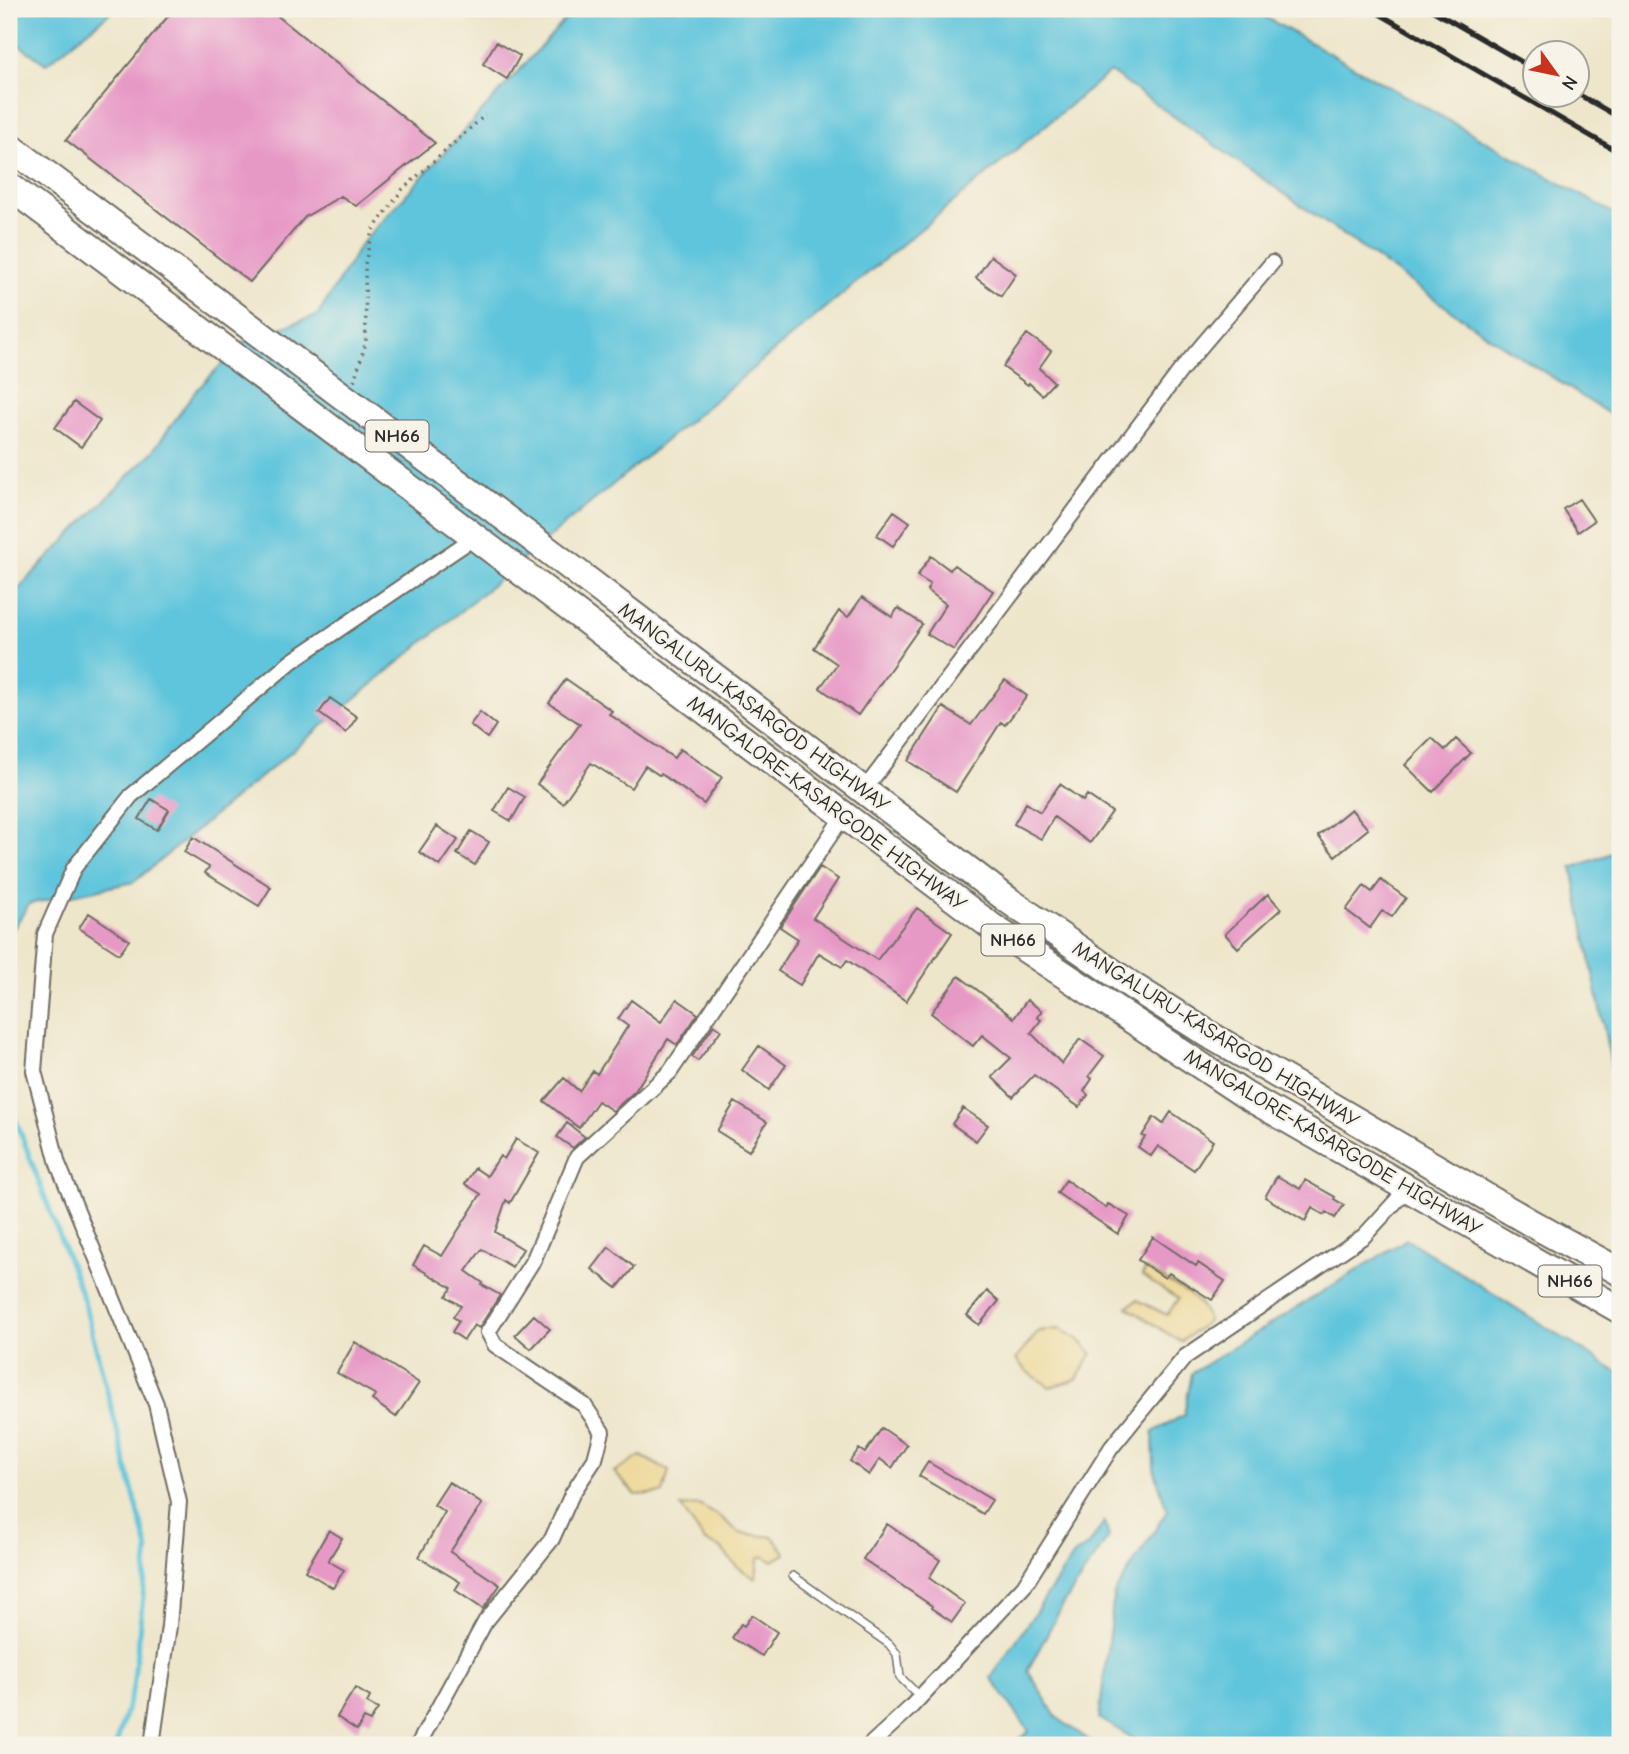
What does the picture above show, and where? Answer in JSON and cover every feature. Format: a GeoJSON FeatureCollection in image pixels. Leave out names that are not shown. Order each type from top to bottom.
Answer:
{"type":"FeatureCollection","features":[{"type":"Feature","properties":{"kind":"highway","name":"NH66"},"geometry":{"type":"LineString","coordinates":[[9,146],[348,399]]}},
{"type":"Feature","properties":{"kind":"highway","name":"NH66"},"geometry":{"type":"LineString","coordinates":[[9,186],[475,537]]}},
{"type":"Feature","properties":{"kind":"highway","name":"MANGALURU-KASARGOD HIGHWAY"},"geometry":{"type":"LineString","coordinates":[[348,399],[1008,900],[1134,987],[1213,1037],[1620,1272]]}},
{"type":"Feature","properties":{"kind":"highway","name":"MANGALORE-KASARGODE HIGHWAY"},"geometry":{"type":"LineString","coordinates":[[475,537],[991,926],[1234,1087],[1620,1310]]}},
{"type":"Feature","properties":{"kind":"street"},"geometry":{"type":"LineString","coordinates":[[864,790],[1181,370],[1272,263]]}},
{"type":"Feature","properties":{"kind":"street"},"geometry":{"type":"LineString","coordinates":[[152,1745],[169,1626],[179,1502],[156,1404],[58,1164],[34,1071],[45,934],[74,867],[131,796],[292,661],[475,537]]}},
{"type":"Feature","properties":{"kind":"street"},"geometry":{"type":"LineString","coordinates":[[418,1745],[485,1622],[552,1539],[572,1493],[595,1459],[602,1432],[584,1405],[495,1345],[488,1332],[534,1259],[577,1157],[670,1072],[844,816]]}},
{"type":"Feature","properties":{"kind":"street"},"geometry":{"type":"LineString","coordinates":[[870,1745],[920,1697],[1024,1586],[1111,1448],[1185,1357],[1364,1236],[1409,1187]]}},
{"type":"Feature","properties":{"kind":"lane"},"geometry":{"type":"LineString","coordinates":[[793,1576],[889,1644],[897,1654],[900,1677],[920,1697]]}},
{"type":"Feature","properties":{"kind":"path"},"geometry":{"type":"LineString","coordinates":[[348,399],[366,342],[365,264],[372,231],[402,190],[485,115]]}},
{"type":"Feature","properties":{"kind":"sand"},"geometry":{"type":"Polygon","coordinates":[[[1146,1269],[1192,1296],[1205,1312],[1208,1321],[1181,1342],[1127,1307],[1137,1300],[1167,1315],[1178,1299],[1142,1276],[1146,1269]]]}},
{"type":"Feature","properties":{"kind":"sand"},"geometry":{"type":"Polygon","coordinates":[[[1060,1329],[1078,1339],[1092,1353],[1077,1379],[1050,1387],[1026,1371],[1016,1359],[1039,1331],[1060,1329]]]}},
{"type":"Feature","properties":{"kind":"sand"},"geometry":{"type":"Polygon","coordinates":[[[641,1456],[669,1471],[663,1493],[636,1495],[614,1472],[641,1456]]]}},
{"type":"Feature","properties":{"kind":"sand"},"geometry":{"type":"Polygon","coordinates":[[[699,1505],[722,1518],[739,1533],[773,1537],[786,1554],[772,1561],[763,1556],[758,1559],[756,1579],[736,1566],[721,1548],[705,1542],[681,1507],[699,1505]]]}},
{"type":"Feature","properties":{"kind":"water"},"geometry":{"type":"Polygon","coordinates":[[[9,9],[115,9],[46,64],[9,38],[9,9]]]}},
{"type":"Feature","properties":{"kind":"water"},"geometry":{"type":"Polygon","coordinates":[[[575,9],[1251,9],[1620,217],[1620,421],[1479,330],[1110,72],[134,882],[29,904],[9,936],[9,598],[153,451],[194,393],[245,340],[318,315],[361,244],[575,9]]]}},
{"type":"Feature","properties":{"kind":"water"},"geometry":{"type":"Polygon","coordinates":[[[1620,850],[1620,1110],[1572,868],[1620,850]]]}},
{"type":"Feature","properties":{"kind":"water"},"geometry":{"type":"Polygon","coordinates":[[[1407,1239],[1620,1374],[1620,1745],[1144,1745],[1099,1718],[1114,1594],[1167,1511],[1154,1468],[1153,1432],[1184,1415],[1192,1373],[1407,1239]]]}},
{"type":"Feature","properties":{"kind":"water"},"geometry":{"type":"Polygon","coordinates":[[[1104,1522],[1109,1536],[1061,1608],[1028,1670],[1056,1717],[1096,1745],[1012,1745],[1029,1731],[991,1678],[1074,1555],[1089,1545],[1104,1522]]]}},
{"type":"Feature","properties":{"kind":"building"},"geometry":{"type":"Polygon","coordinates":[[[174,9],[269,9],[435,143],[356,206],[341,196],[305,217],[250,282],[66,140],[174,9]]]}},
{"type":"Feature","properties":{"kind":"building"},"geometry":{"type":"Polygon","coordinates":[[[496,42],[520,56],[507,79],[483,64],[496,42]]]}},
{"type":"Feature","properties":{"kind":"building"},"geometry":{"type":"Polygon","coordinates":[[[991,256],[1016,274],[1001,296],[976,278],[991,256]]]}},
{"type":"Feature","properties":{"kind":"building"},"geometry":{"type":"Polygon","coordinates":[[[1027,334],[1051,351],[1039,368],[1054,382],[1042,395],[1029,383],[1028,385],[1003,367],[1027,334]]]}},
{"type":"Feature","properties":{"kind":"building"},"geometry":{"type":"Polygon","coordinates":[[[74,402],[100,421],[81,447],[55,428],[74,402]]]}},
{"type":"Feature","properties":{"kind":"building"},"geometry":{"type":"Polygon","coordinates":[[[1579,499],[1594,521],[1578,532],[1563,509],[1579,499]]]}},
{"type":"Feature","properties":{"kind":"building"},"geometry":{"type":"Polygon","coordinates":[[[894,511],[910,522],[893,546],[877,535],[894,511]]]}},
{"type":"Feature","properties":{"kind":"building"},"geometry":{"type":"Polygon","coordinates":[[[931,556],[950,570],[954,565],[993,591],[954,650],[927,634],[946,604],[927,590],[930,584],[917,576],[931,556]]]}},
{"type":"Feature","properties":{"kind":"building"},"geometry":{"type":"Polygon","coordinates":[[[862,597],[892,617],[898,608],[922,624],[858,715],[820,688],[837,664],[814,648],[839,611],[848,617],[862,597]]]}},
{"type":"Feature","properties":{"kind":"building"},"geometry":{"type":"Polygon","coordinates":[[[566,679],[612,711],[609,714],[674,758],[680,749],[722,777],[704,804],[645,766],[631,788],[591,763],[563,803],[537,784],[580,724],[549,703],[566,679]]]}},
{"type":"Feature","properties":{"kind":"building"},"geometry":{"type":"Polygon","coordinates":[[[1005,680],[1027,696],[1005,725],[1001,722],[956,792],[908,761],[943,707],[971,725],[1005,680]]]}},
{"type":"Feature","properties":{"kind":"building"},"geometry":{"type":"Polygon","coordinates":[[[330,698],[357,717],[346,733],[319,713],[330,698]]]}},
{"type":"Feature","properties":{"kind":"building"},"geometry":{"type":"Polygon","coordinates":[[[480,712],[496,725],[487,738],[470,725],[480,712]]]}},
{"type":"Feature","properties":{"kind":"building"},"geometry":{"type":"Polygon","coordinates":[[[1432,738],[1445,750],[1456,739],[1471,753],[1433,792],[1405,765],[1432,738]]]}},
{"type":"Feature","properties":{"kind":"building"},"geometry":{"type":"Polygon","coordinates":[[[1060,784],[1083,801],[1087,795],[1112,812],[1090,843],[1054,817],[1041,839],[1014,824],[1026,803],[1040,812],[1060,784]]]}},
{"type":"Feature","properties":{"kind":"building"},"geometry":{"type":"Polygon","coordinates":[[[508,787],[525,797],[511,821],[494,811],[508,787]]]}},
{"type":"Feature","properties":{"kind":"building"},"geometry":{"type":"Polygon","coordinates":[[[151,799],[169,810],[157,830],[139,819],[151,799]]]}},
{"type":"Feature","properties":{"kind":"building"},"geometry":{"type":"Polygon","coordinates":[[[1351,809],[1368,829],[1335,856],[1318,836],[1351,809]]]}},
{"type":"Feature","properties":{"kind":"building"},"geometry":{"type":"Polygon","coordinates":[[[437,826],[458,840],[440,866],[419,852],[437,826]]]}},
{"type":"Feature","properties":{"kind":"building"},"geometry":{"type":"Polygon","coordinates":[[[471,831],[489,842],[475,865],[457,854],[471,831]]]}},
{"type":"Feature","properties":{"kind":"building"},"geometry":{"type":"Polygon","coordinates":[[[193,837],[271,887],[259,906],[205,873],[209,867],[184,852],[193,837]]]}},
{"type":"Feature","properties":{"kind":"building"},"geometry":{"type":"Polygon","coordinates":[[[820,867],[838,879],[813,918],[877,960],[917,908],[952,933],[906,1001],[847,960],[842,967],[819,953],[800,985],[778,971],[798,939],[780,927],[820,867]]]}},
{"type":"Feature","properties":{"kind":"building"},"geometry":{"type":"Polygon","coordinates":[[[1381,880],[1406,898],[1392,917],[1382,911],[1370,928],[1346,910],[1364,886],[1372,892],[1381,880]]]}},
{"type":"Feature","properties":{"kind":"building"},"geometry":{"type":"Polygon","coordinates":[[[1268,894],[1281,909],[1238,948],[1225,934],[1268,894]]]}},
{"type":"Feature","properties":{"kind":"building"},"geometry":{"type":"Polygon","coordinates":[[[89,913],[129,940],[119,954],[79,928],[89,913]]]}},
{"type":"Feature","properties":{"kind":"building"},"geometry":{"type":"Polygon","coordinates":[[[959,976],[1014,1018],[1027,1000],[1042,1011],[1037,1017],[1041,1020],[1031,1033],[1062,1064],[1080,1039],[1104,1056],[1089,1076],[1092,1079],[1084,1091],[1088,1095],[1079,1107],[1034,1075],[1013,1097],[992,1077],[1011,1058],[982,1035],[973,1046],[931,1013],[959,976]]]}},
{"type":"Feature","properties":{"kind":"building"},"geometry":{"type":"Polygon","coordinates":[[[677,999],[698,1014],[677,1045],[668,1039],[635,1091],[613,1111],[598,1101],[579,1128],[544,1101],[564,1078],[579,1091],[593,1071],[597,1074],[628,1026],[618,1019],[631,1000],[661,1022],[677,999]]]}},
{"type":"Feature","properties":{"kind":"building"},"geometry":{"type":"Polygon","coordinates":[[[714,1025],[721,1030],[698,1061],[692,1057],[714,1025]]]}},
{"type":"Feature","properties":{"kind":"building"},"geometry":{"type":"Polygon","coordinates":[[[759,1046],[786,1065],[769,1090],[742,1070],[759,1046]]]}},
{"type":"Feature","properties":{"kind":"building"},"geometry":{"type":"Polygon","coordinates":[[[735,1102],[767,1122],[749,1151],[717,1131],[735,1102]]]}},
{"type":"Feature","properties":{"kind":"building"},"geometry":{"type":"Polygon","coordinates":[[[963,1108],[988,1125],[976,1141],[952,1124],[963,1108]]]}},
{"type":"Feature","properties":{"kind":"building"},"geometry":{"type":"Polygon","coordinates":[[[1171,1112],[1213,1141],[1194,1170],[1158,1146],[1151,1156],[1138,1147],[1154,1117],[1163,1124],[1171,1112]]]}},
{"type":"Feature","properties":{"kind":"building"},"geometry":{"type":"Polygon","coordinates":[[[567,1123],[585,1137],[573,1148],[557,1137],[567,1123]]]}},
{"type":"Feature","properties":{"kind":"building"},"geometry":{"type":"Polygon","coordinates":[[[516,1139],[539,1153],[510,1203],[506,1200],[495,1232],[523,1249],[512,1267],[482,1249],[466,1271],[483,1283],[482,1285],[500,1295],[479,1328],[474,1325],[464,1340],[452,1332],[459,1321],[453,1317],[461,1306],[446,1296],[452,1288],[413,1265],[424,1246],[442,1256],[481,1194],[465,1184],[475,1168],[487,1176],[500,1156],[504,1159],[516,1139]]]}},
{"type":"Feature","properties":{"kind":"building"},"geometry":{"type":"Polygon","coordinates":[[[1277,1176],[1300,1189],[1305,1180],[1344,1205],[1335,1218],[1312,1208],[1305,1221],[1265,1197],[1277,1176]]]}},
{"type":"Feature","properties":{"kind":"building"},"geometry":{"type":"Polygon","coordinates":[[[1066,1180],[1106,1208],[1108,1204],[1129,1216],[1118,1234],[1057,1193],[1066,1180]]]}},
{"type":"Feature","properties":{"kind":"building"},"geometry":{"type":"Polygon","coordinates":[[[1153,1237],[1196,1266],[1198,1263],[1225,1281],[1212,1300],[1169,1273],[1165,1278],[1138,1260],[1153,1237]]]}},
{"type":"Feature","properties":{"kind":"building"},"geometry":{"type":"Polygon","coordinates":[[[609,1247],[634,1267],[617,1288],[592,1269],[609,1247]]]}},
{"type":"Feature","properties":{"kind":"building"},"geometry":{"type":"Polygon","coordinates":[[[987,1291],[999,1301],[979,1325],[967,1315],[987,1291]]]}},
{"type":"Feature","properties":{"kind":"building"},"geometry":{"type":"Polygon","coordinates":[[[534,1315],[550,1329],[531,1349],[515,1335],[534,1315]]]}},
{"type":"Feature","properties":{"kind":"building"},"geometry":{"type":"Polygon","coordinates":[[[355,1342],[419,1383],[396,1417],[372,1400],[376,1395],[337,1373],[355,1342]]]}},
{"type":"Feature","properties":{"kind":"building"},"geometry":{"type":"Polygon","coordinates":[[[882,1428],[907,1445],[892,1468],[880,1459],[869,1475],[850,1461],[859,1449],[865,1453],[882,1428]]]}},
{"type":"Feature","properties":{"kind":"building"},"geometry":{"type":"Polygon","coordinates":[[[928,1462],[992,1500],[983,1514],[919,1476],[928,1462]]]}},
{"type":"Feature","properties":{"kind":"building"},"geometry":{"type":"Polygon","coordinates":[[[449,1482],[482,1504],[450,1552],[500,1585],[483,1609],[455,1590],[460,1582],[419,1557],[445,1512],[434,1505],[449,1482]]]}},
{"type":"Feature","properties":{"kind":"building"},"geometry":{"type":"Polygon","coordinates":[[[887,1524],[940,1560],[929,1578],[965,1604],[952,1622],[863,1559],[887,1524]]]}},
{"type":"Feature","properties":{"kind":"building"},"geometry":{"type":"Polygon","coordinates":[[[329,1530],[342,1538],[328,1561],[344,1570],[333,1588],[305,1571],[329,1530]]]}},
{"type":"Feature","properties":{"kind":"building"},"geometry":{"type":"Polygon","coordinates":[[[752,1615],[777,1632],[762,1656],[732,1638],[741,1624],[744,1626],[752,1615]]]}},
{"type":"Feature","properties":{"kind":"building"},"geometry":{"type":"Polygon","coordinates":[[[355,1688],[370,1697],[367,1703],[378,1709],[370,1721],[364,1718],[357,1730],[337,1717],[355,1688]]]}},
{"type":"Feature","properties":{"kind":"waterway"},"geometry":{"type":"LineString","coordinates":[[9,1102],[84,1301],[148,1550],[133,1688],[116,1745]]}},
{"type":"Feature","properties":{"kind":"railway"},"geometry":{"type":"LineString","coordinates":[[1371,9],[1620,153]]}},
{"type":"Feature","properties":{"kind":"railway"},"geometry":{"type":"LineString","coordinates":[[1430,9],[1520,61]]}},
{"type":"Feature","properties":{"kind":"railway"},"geometry":{"type":"LineString","coordinates":[[1590,101],[1620,118]]}}]}
